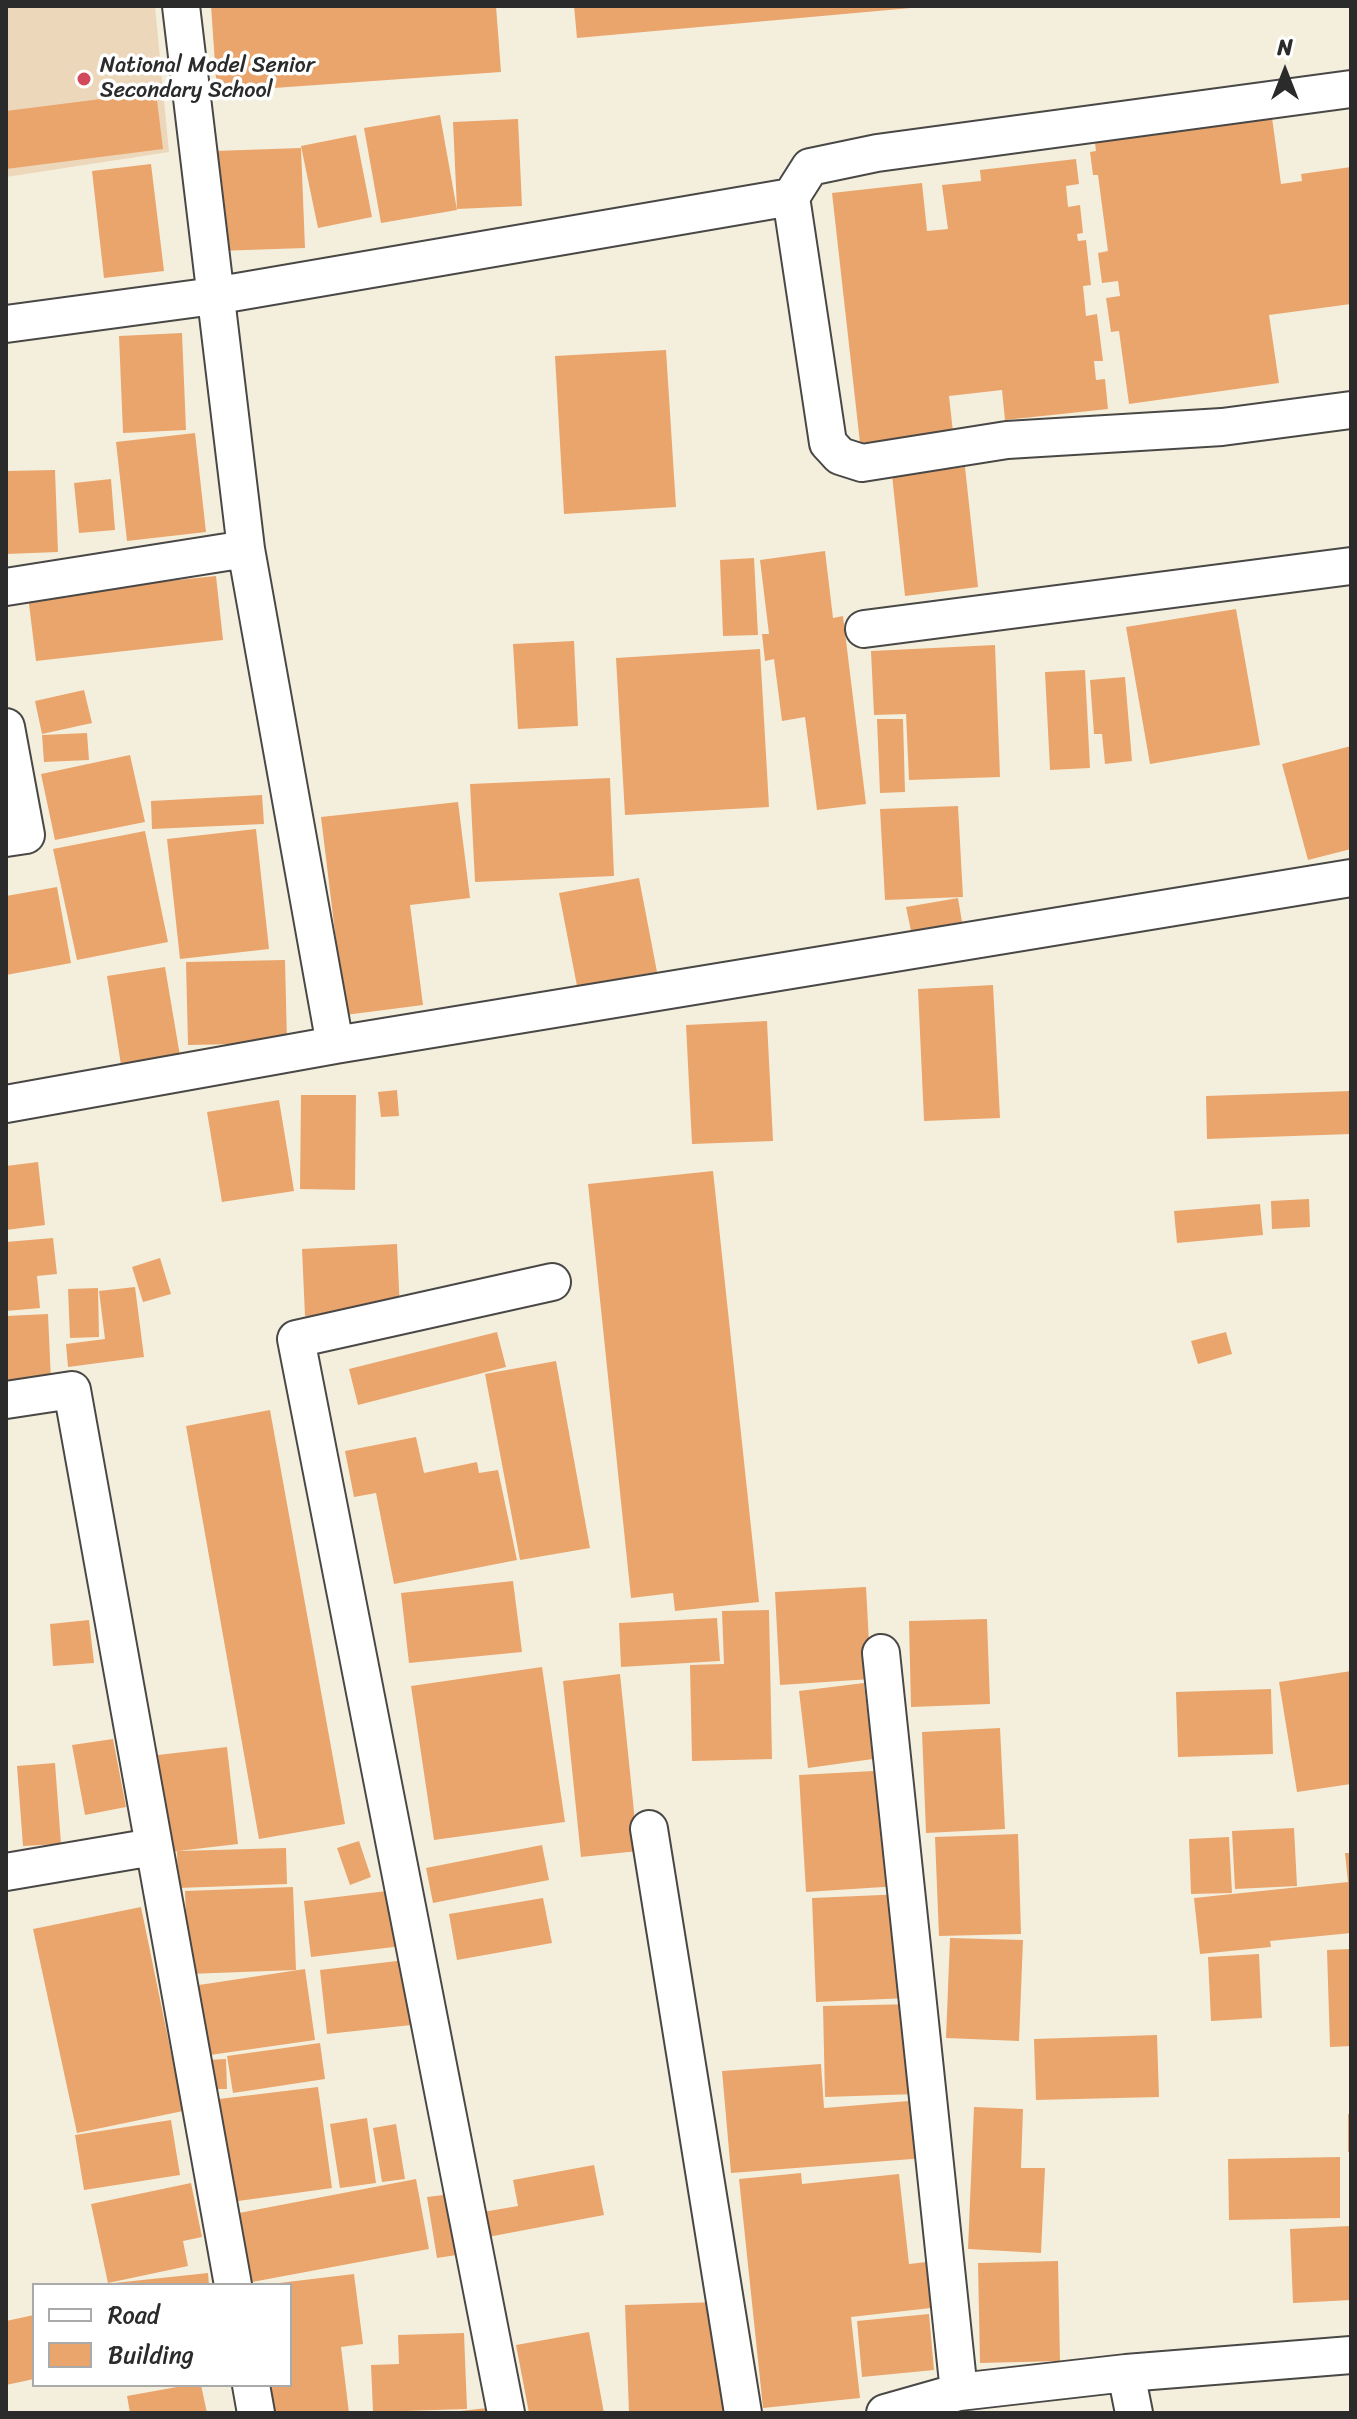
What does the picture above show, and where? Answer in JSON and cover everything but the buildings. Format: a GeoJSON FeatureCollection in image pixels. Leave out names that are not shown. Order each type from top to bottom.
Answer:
{"type":"FeatureCollection","features":[{"type":"Feature","properties":{"kind":"street"},"geometry":{"type":"LineString","coordinates":[[181,6],[246,549],[335,1045]]}},
{"type":"Feature","properties":{"kind":"street"},"geometry":{"type":"LineString","coordinates":[[1351,89],[877,153],[810,167],[791,197],[828,443],[840,456],[862,463],[1007,440],[1222,427],[1351,410]]}},
{"type":"Feature","properties":{"kind":"street"},"geometry":{"type":"LineString","coordinates":[[6,324],[214,296],[791,197]]}},
{"type":"Feature","properties":{"kind":"street"},"geometry":{"type":"LineString","coordinates":[[6,587],[246,549]]}},
{"type":"Feature","properties":{"kind":"street"},"geometry":{"type":"LineString","coordinates":[[864,629],[1351,566]]}},
{"type":"Feature","properties":{"kind":"street"},"geometry":{"type":"LineString","coordinates":[[6,727],[26,835],[6,838]]}},
{"type":"Feature","properties":{"kind":"street"},"geometry":{"type":"LineString","coordinates":[[6,1104],[335,1045],[1351,878]]}},
{"type":"Feature","properties":{"kind":"street"},"geometry":{"type":"LineString","coordinates":[[506,2413],[296,1339],[552,1282]]}},
{"type":"Feature","properties":{"kind":"street"},"geometry":{"type":"LineString","coordinates":[[6,1400],[72,1390],[233,2283]]}},
{"type":"Feature","properties":{"kind":"street"},"geometry":{"type":"LineString","coordinates":[[881,1653],[959,2392]]}},
{"type":"Feature","properties":{"kind":"street"},"geometry":{"type":"LineString","coordinates":[[649,1829],[743,2413]]}},
{"type":"Feature","properties":{"kind":"street"},"geometry":{"type":"LineString","coordinates":[[6,1872],[153,1847]]}},
{"type":"Feature","properties":{"kind":"street"},"geometry":{"type":"LineString","coordinates":[[885,2413],[959,2392],[1126,2373],[1351,2355]]}},
{"type":"Feature","properties":{"kind":"street"},"geometry":{"type":"LineString","coordinates":[[1126,2373],[1134,2413]]}},
{"type":"Feature","properties":{"kind":"street"},"geometry":{"type":"LineString","coordinates":[[251,2387],[256,2413]]}},
{"type":"Feature","properties":{"kind":"shaded area","name":"National Model Senior Secondary School"},"geometry":{"type":"Polygon","coordinates":[[[6,6],[155,6],[169,152],[6,177],[6,6]]]}},
{"type":"Feature","properties":{"kind":"place","name":"National Model Senior Secondary School"},"geometry":{"type":"Point","coordinates":[84,79]}}]}
